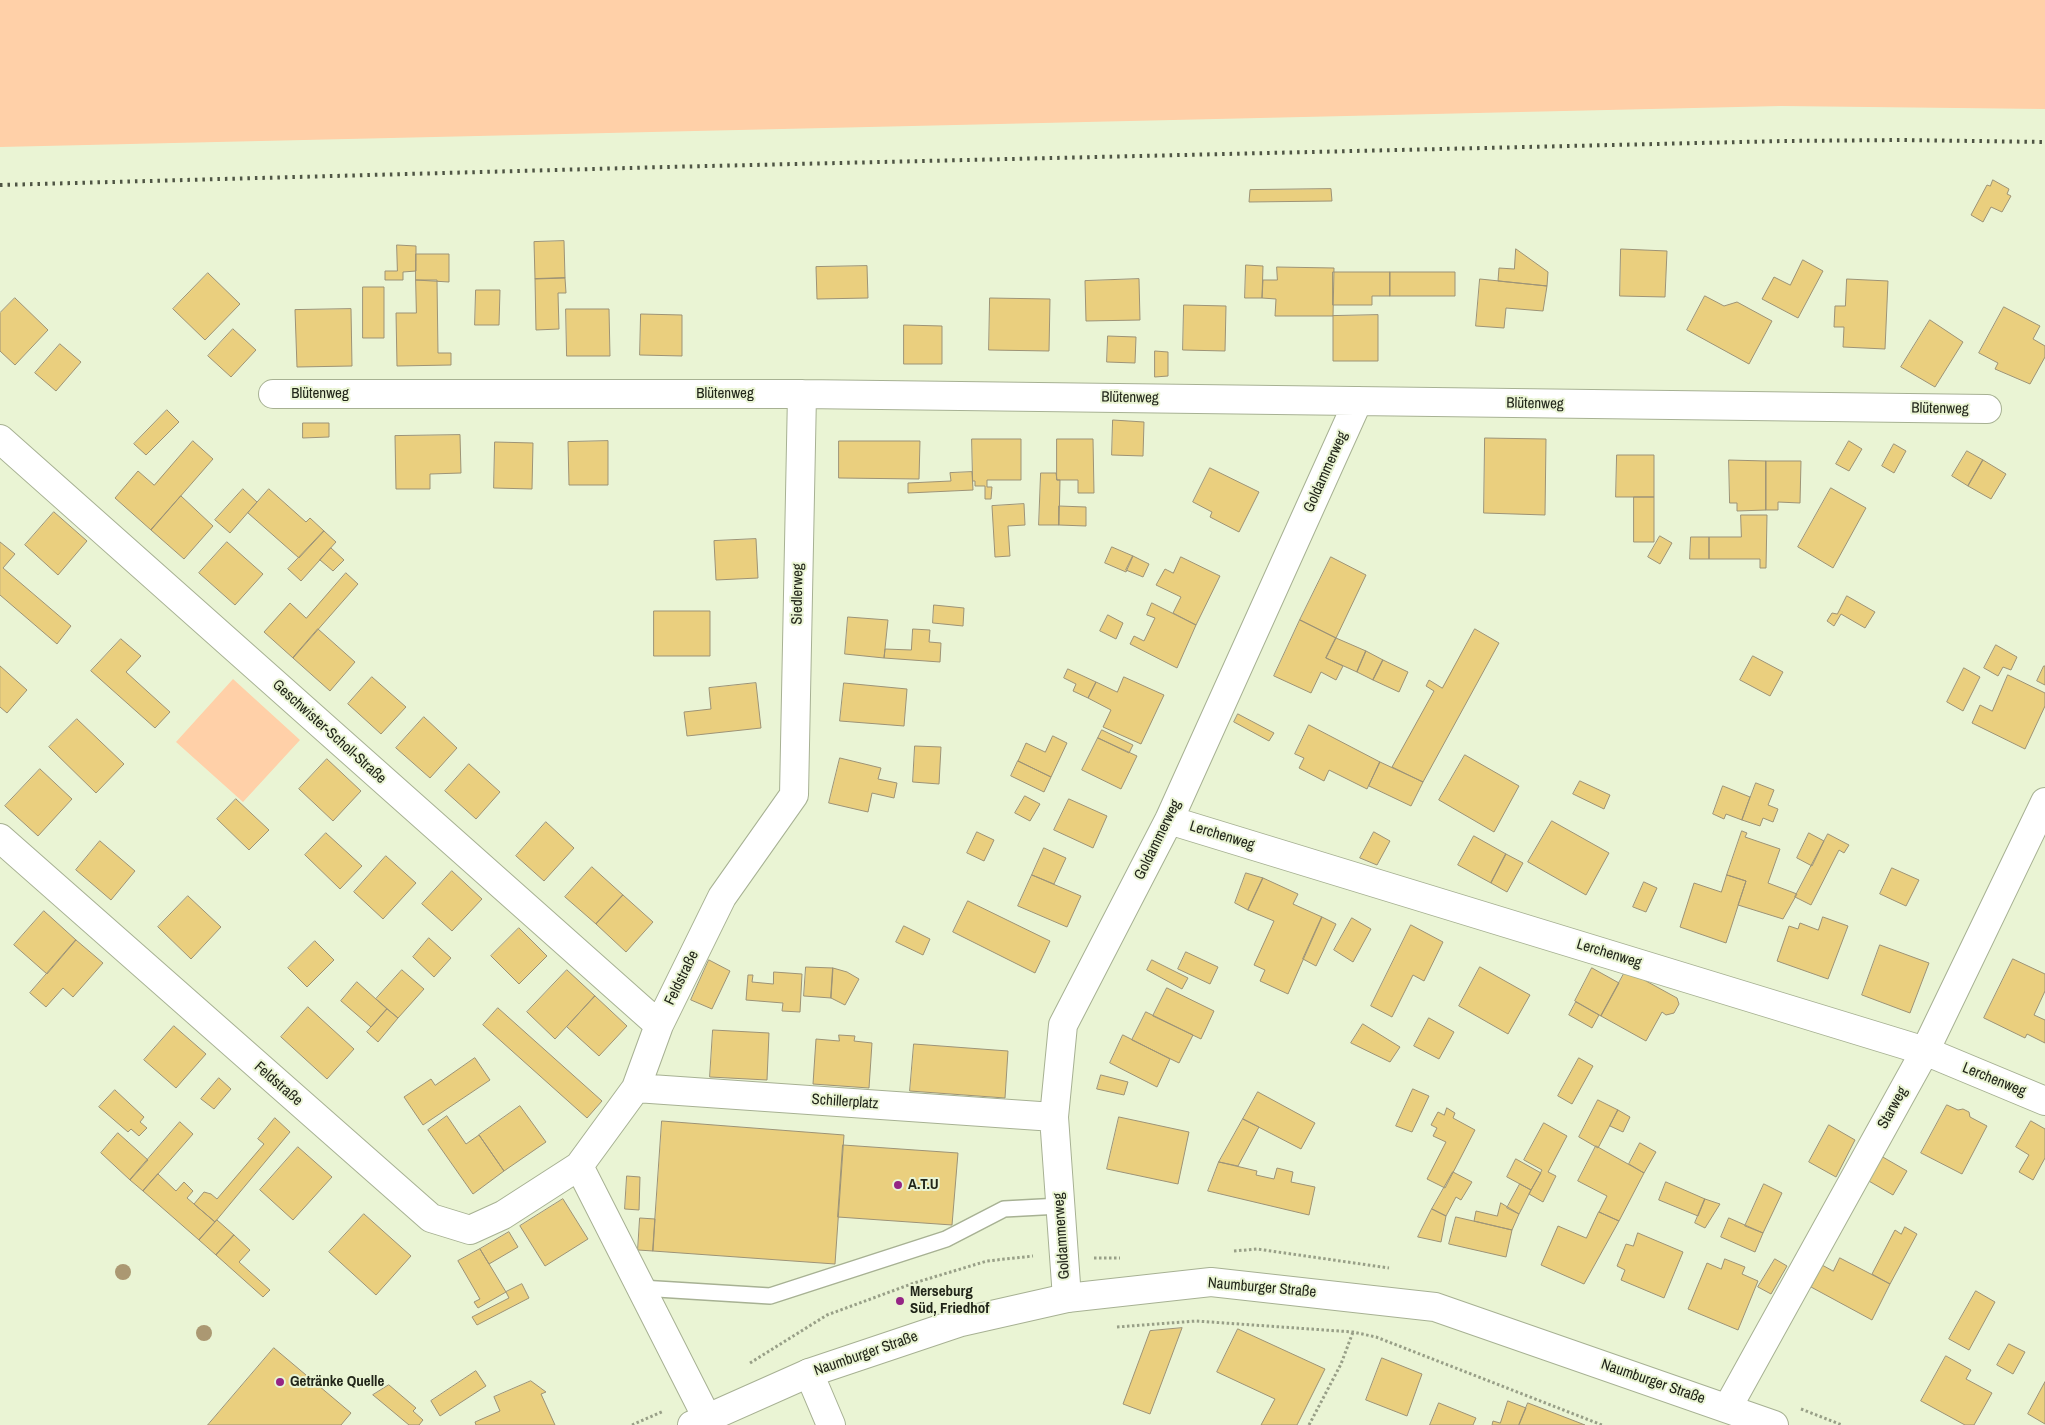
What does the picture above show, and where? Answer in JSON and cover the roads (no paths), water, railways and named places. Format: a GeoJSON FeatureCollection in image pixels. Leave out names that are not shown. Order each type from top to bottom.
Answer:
{"type":"FeatureCollection","features":[{"type":"Feature","properties":{"kind":"street","name":"Blütenweg"},"geometry":{"type":"LineString","coordinates":[[272,394],[802,394],[1987,409]]}},
{"type":"Feature","properties":{"kind":"street","name":"Siedlerweg"},"geometry":{"type":"LineString","coordinates":[[794,795],[802,394]]}},
{"type":"Feature","properties":{"kind":"street","name":"Goldammerweg"},"geometry":{"type":"LineString","coordinates":[[1067,1298],[1054,1116],[1063,1024],[1169,820],[1358,401]]}},
{"type":"Feature","properties":{"kind":"street","name":"Geschwister-Scholl-Straße"},"geometry":{"type":"LineString","coordinates":[[0,439],[659,1025]]}},
{"type":"Feature","properties":{"kind":"street","name":"Feldstraße"},"geometry":{"type":"LineString","coordinates":[[0,838],[431,1218],[470,1230],[503,1215],[579,1166],[636,1088],[659,1025],[722,897],[794,795]]}},
{"type":"Feature","properties":{"kind":"street","name":"Starweg"},"geometry":{"type":"LineString","coordinates":[[1728,1407],[1925,1051],[2045,802]]}},
{"type":"Feature","properties":{"kind":"street","name":"Lerchenweg"},"geometry":{"type":"LineString","coordinates":[[1169,820],[1925,1051],[2045,1100]]}},
{"type":"Feature","properties":{"kind":"street","name":"Schillerplatz"},"geometry":{"type":"LineString","coordinates":[[636,1088],[1054,1116]]}},
{"type":"Feature","properties":{"kind":"street"},"geometry":{"type":"LineString","coordinates":[[579,1166],[641,1288],[699,1422]]}},
{"type":"Feature","properties":{"kind":"street","name":"Naumburger Straße"},"geometry":{"type":"LineString","coordinates":[[699,1422],[809,1373],[961,1322],[1067,1298],[1211,1282],[1436,1307],[1728,1407],[1774,1425]]}},
{"type":"Feature","properties":{"kind":"street"},"geometry":{"type":"LineString","coordinates":[[809,1373],[831,1425]]}},
{"type":"Feature","properties":{"kind":"lane"},"geometry":{"type":"LineString","coordinates":[[641,1288],[770,1296],[946,1239],[1004,1209],[1060,1206]]}},
{"type":"Feature","properties":{"kind":"railway"},"geometry":{"type":"LineString","coordinates":[[0,185],[666,167],[1784,141],[2045,142]]}},
{"type":"Feature","properties":{"kind":"place","name":"A.T.U"},"geometry":{"type":"Point","coordinates":[898,1185]}},
{"type":"Feature","properties":{"kind":"place","name":"Merseburg Süd, Friedhof"},"geometry":{"type":"Point","coordinates":[900,1301]}},
{"type":"Feature","properties":{"kind":"place","name":"Getränke Quelle"},"geometry":{"type":"Point","coordinates":[280,1382]}}]}
